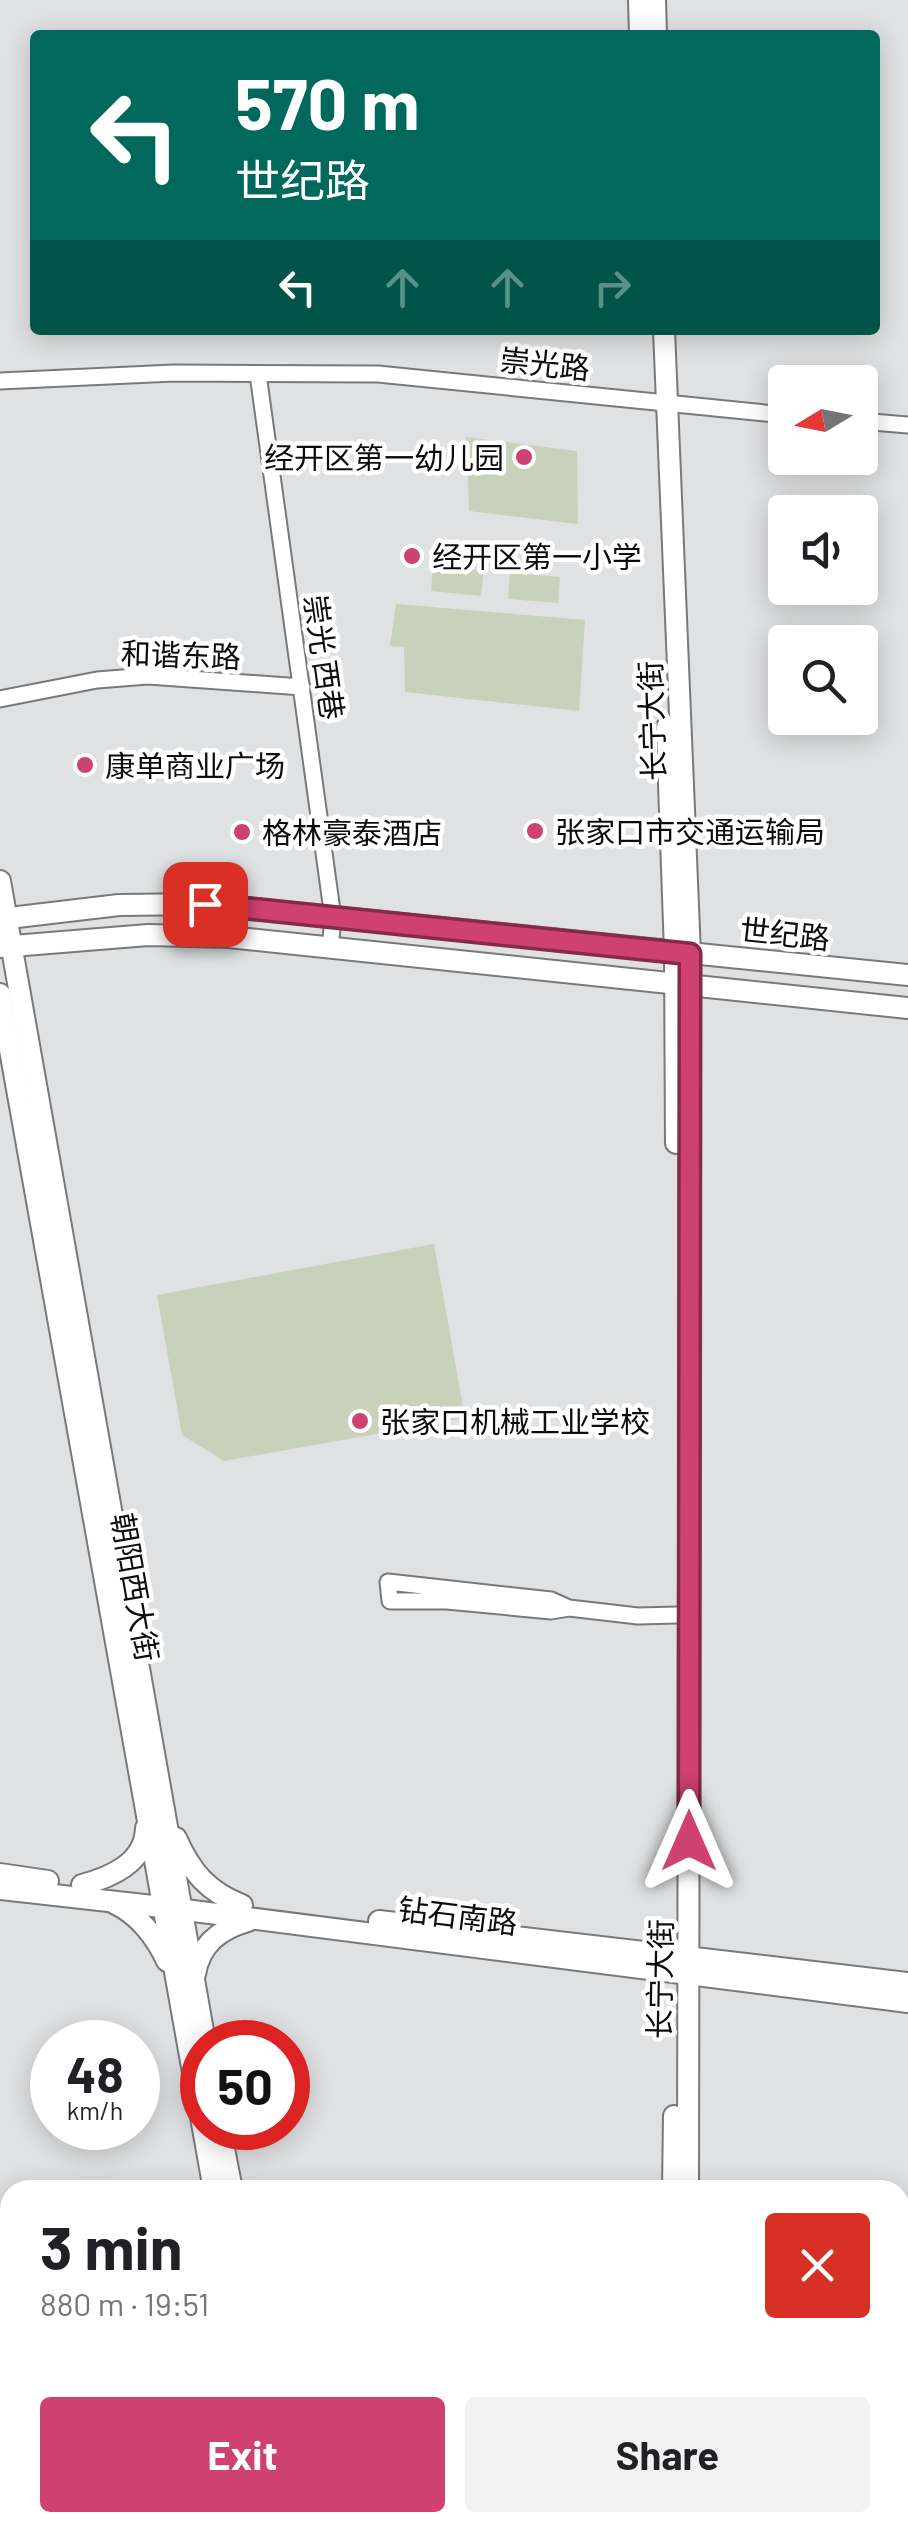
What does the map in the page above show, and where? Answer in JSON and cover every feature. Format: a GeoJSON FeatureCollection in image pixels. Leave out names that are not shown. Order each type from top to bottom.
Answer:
{"type":"FeatureCollection","features":[{"type":"Feature","properties":{"kind":"main road"},"geometry":{"type":"LineString","coordinates":[[639,0],[640,30]]}},
{"type":"Feature","properties":{"kind":"main road"},"geometry":{"type":"LineString","coordinates":[[655,0],[656,30]]}},
{"type":"Feature","properties":{"kind":"main road","name":"长宁大街"},"geometry":{"type":"LineString","coordinates":[[652,335],[661,402]]}},
{"type":"Feature","properties":{"kind":"main road","name":"长宁大街"},"geometry":{"type":"LineString","coordinates":[[664,335],[661,402],[683,953],[682,1965],[673,2180]]}},
{"type":"Feature","properties":{"kind":"main road","name":"朝阳西大街"},"geometry":{"type":"LineString","coordinates":[[0,881],[6,946],[185,1981],[213,2180]]}},
{"type":"Feature","properties":{"kind":"main road","name":"世纪路"},"geometry":{"type":"LineString","coordinates":[[3,918],[119,905],[205,904],[908,975]]}},
{"type":"Feature","properties":{"kind":"main road","name":"世纪路"},"geometry":{"type":"LineString","coordinates":[[6,946],[186,935],[908,1008]]}},
{"type":"Feature","properties":{"kind":"main road","name":"长宁大街"},"geometry":{"type":"LineString","coordinates":[[683,984],[677,1615],[688,2180]]}},
{"type":"Feature","properties":{"kind":"main road","name":"朝阳西大街"},"geometry":{"type":"LineString","coordinates":[[0,994],[155,1813]]}},
{"type":"Feature","properties":{"kind":"main road"},"geometry":{"type":"LineString","coordinates":[[82,1885],[115,1874],[139,1852],[155,1813]]}},
{"type":"Feature","properties":{"kind":"main road"},"geometry":{"type":"LineString","coordinates":[[155,1813],[205,1884],[242,1905]]}},
{"type":"Feature","properties":{"kind":"main road","name":"钻石南路"},"geometry":{"type":"LineString","coordinates":[[0,1874],[82,1885],[258,1920],[682,1965],[908,1983]]}},
{"type":"Feature","properties":{"kind":"main road","name":"钻石南路"},"geometry":{"type":"LineString","coordinates":[[0,1889],[107,1900],[242,1905],[682,1965],[908,2002]]}},
{"type":"Feature","properties":{"kind":"main road"},"geometry":{"type":"LineString","coordinates":[[107,1900],[126,1908],[144,1926],[185,1981],[203,1948],[236,1925],[258,1920]]}},
{"type":"Feature","properties":{"kind":"main road","name":"朝阳西大街"},"geometry":{"type":"LineString","coordinates":[[185,1981],[198,2020]]}},
{"type":"Feature","properties":{"kind":"main road"},"geometry":{"type":"LineString","coordinates":[[224,2150],[230,2180]]}},
{"type":"Feature","properties":{"kind":"street","name":"崇光路"},"geometry":{"type":"LineString","coordinates":[[0,381],[174,374],[378,374],[768,413]]}},
{"type":"Feature","properties":{"kind":"street","name":"崇光 西巷"},"geometry":{"type":"LineString","coordinates":[[258,374],[333,918],[330,948]]}},
{"type":"Feature","properties":{"kind":"street"},"geometry":{"type":"LineString","coordinates":[[878,422],[908,425]]}},
{"type":"Feature","properties":{"kind":"street","name":"和谐东路"},"geometry":{"type":"LineString","coordinates":[[0,699],[98,680],[148,676],[302,687]]}},
{"type":"Feature","properties":{"kind":"street"},"geometry":{"type":"LineString","coordinates":[[568,1608],[551,1600],[388,1582],[390,1601],[677,1615]]}},
{"type":"Feature","properties":{"kind":"green space"},"geometry":{"type":"Polygon","coordinates":[[[466,437],[577,451],[578,524],[469,511],[466,437]]]}},
{"type":"Feature","properties":{"kind":"green space"},"geometry":{"type":"Polygon","coordinates":[[[433,566],[484,570],[481,596],[431,591],[433,566]]]}},
{"type":"Feature","properties":{"kind":"green space"},"geometry":{"type":"Polygon","coordinates":[[[510,573],[560,577],[558,603],[508,599],[510,573]]]}},
{"type":"Feature","properties":{"kind":"green space"},"geometry":{"type":"Polygon","coordinates":[[[396,604],[585,620],[579,711],[405,692],[404,647],[390,646],[396,604]]]}},
{"type":"Feature","properties":{"kind":"green space"},"geometry":{"type":"Polygon","coordinates":[[[434,1244],[465,1418],[224,1461],[182,1435],[157,1295],[434,1244]]]}},
{"type":"Feature","properties":{"kind":"place","name":"经开区第一幼儿园"},"geometry":{"type":"Point","coordinates":[524,457]}},
{"type":"Feature","properties":{"kind":"place","name":"经开区第一小学"},"geometry":{"type":"Point","coordinates":[412,556]}},
{"type":"Feature","properties":{"kind":"place","name":"康单商业广场"},"geometry":{"type":"Point","coordinates":[85,765]}},
{"type":"Feature","properties":{"kind":"place","name":"张家口市交通运输局"},"geometry":{"type":"Point","coordinates":[535,831]}},
{"type":"Feature","properties":{"kind":"place","name":"格林豪泰酒店"},"geometry":{"type":"Point","coordinates":[242,832]}},
{"type":"Feature","properties":{"kind":"place","name":"张家口机械工业学校"},"geometry":{"type":"Point","coordinates":[360,1421]}},
{"type":"Feature","properties":{"kind":"route"},"geometry":{"type":"LineString","coordinates":[[205,904],[690,954],[689,1841]]}}]}
